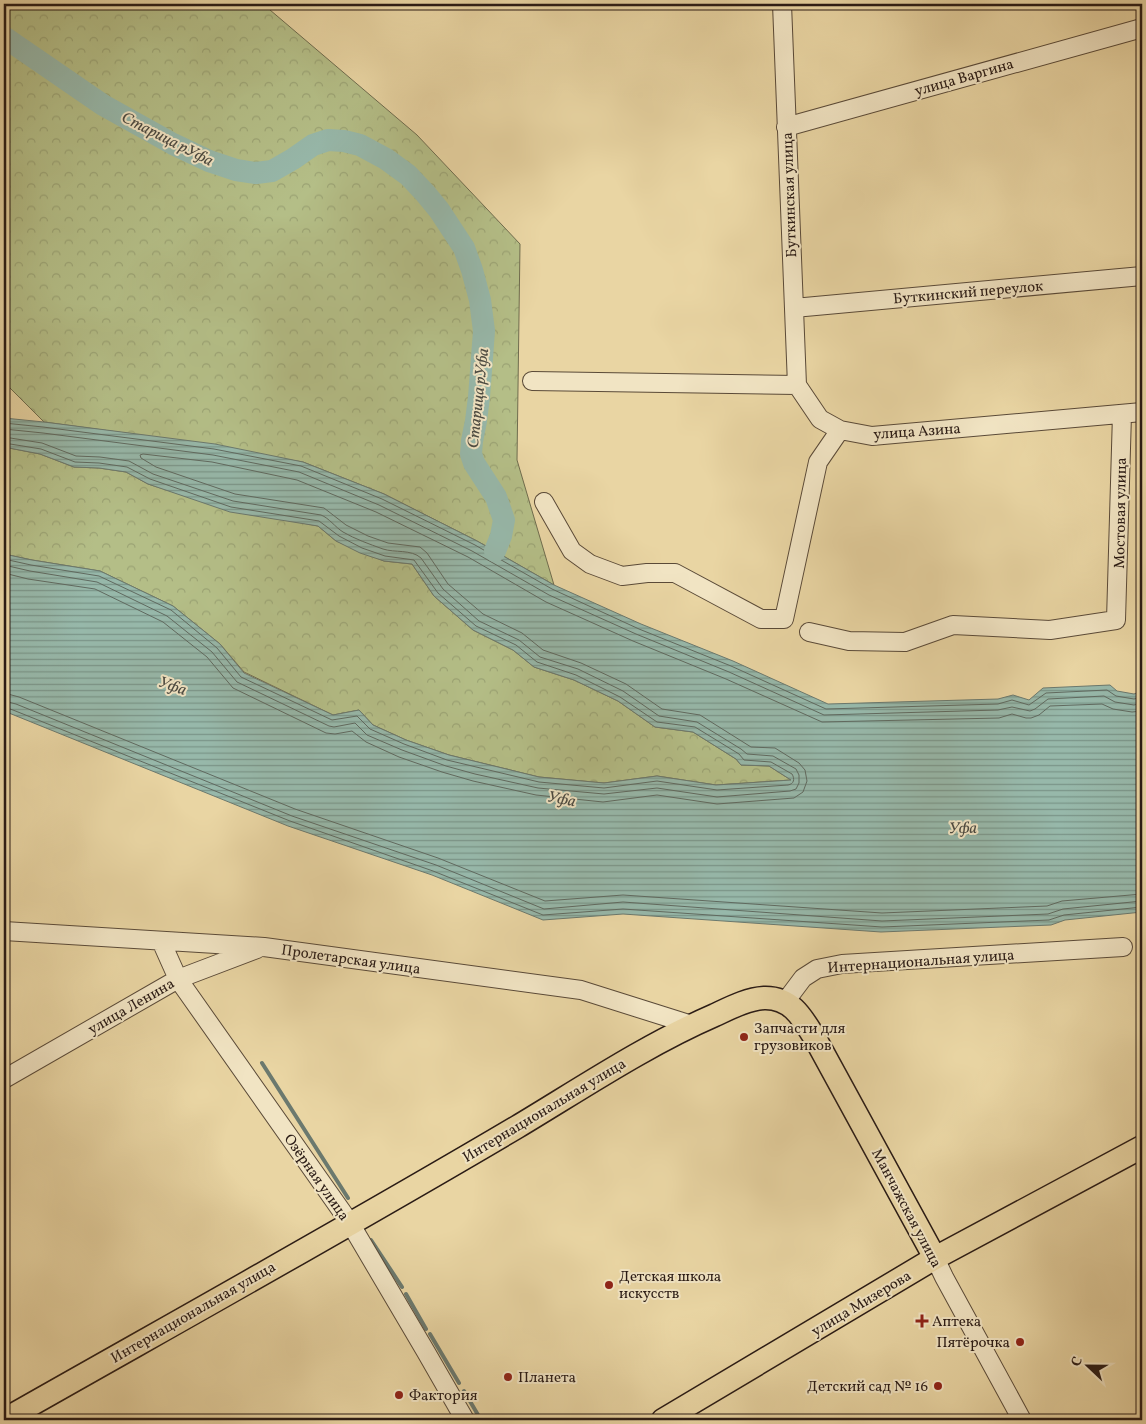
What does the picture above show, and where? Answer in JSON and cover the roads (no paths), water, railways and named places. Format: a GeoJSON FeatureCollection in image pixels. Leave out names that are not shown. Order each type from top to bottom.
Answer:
{"type":"FeatureCollection","features":[{"type":"Feature","properties":{"kind":"main road","name":"Интернациональная улица"},"geometry":{"type":"LineString","coordinates":[[4,1420],[518,1126],[608,1071],[692,1025],[738,1004],[750,1001],[774,998],[785,1002]]}},
{"type":"Feature","properties":{"kind":"main road","name":"Манчажская улица"},"geometry":{"type":"LineString","coordinates":[[785,1002],[794,1008],[816,1040],[935,1258]]}},
{"type":"Feature","properties":{"kind":"main road","name":"улица Мизерова"},"geometry":{"type":"LineString","coordinates":[[663,1420],[935,1258],[1142,1147]]}},
{"type":"Feature","properties":{"kind":"street","name":"Буткинская улица"},"geometry":{"type":"LineString","coordinates":[[782,4],[797,385]]}},
{"type":"Feature","properties":{"kind":"street","name":"улица Варгина"},"geometry":{"type":"LineString","coordinates":[[786,127],[1142,28]]}},
{"type":"Feature","properties":{"kind":"street","name":"Буткинский переулок"},"geometry":{"type":"LineString","coordinates":[[794,308],[1142,276]]}},
{"type":"Feature","properties":{"kind":"street"},"geometry":{"type":"LineString","coordinates":[[532,381],[797,385]]}},
{"type":"Feature","properties":{"kind":"street","name":"улица Азина"},"geometry":{"type":"LineString","coordinates":[[797,385],[820,419],[840,430],[872,436],[1142,412]]}},
{"type":"Feature","properties":{"kind":"street","name":"Мостовая улица"},"geometry":{"type":"LineString","coordinates":[[810,632],[849,641],[905,642],[953,625],[1050,630],[1116,620],[1118,612],[1122,414]]}},
{"type":"Feature","properties":{"kind":"street"},"geometry":{"type":"LineString","coordinates":[[544,502],[572,551],[590,564],[622,576],[647,573],[675,573],[761,619],[784,619],[818,462],[840,430]]}},
{"type":"Feature","properties":{"kind":"street","name":"Пролетарская улица"},"geometry":{"type":"LineString","coordinates":[[4,931],[264,947],[581,990],[692,1025]]}},
{"type":"Feature","properties":{"kind":"street","name":"Озёрная улица"},"geometry":{"type":"LineString","coordinates":[[161,941],[178,979],[350,1223],[465,1420]]}},
{"type":"Feature","properties":{"kind":"street","name":"улица Ленина"},"geometry":{"type":"LineString","coordinates":[[4,1079],[178,979],[264,947]]}},
{"type":"Feature","properties":{"kind":"street","name":"Интернациональная улица"},"geometry":{"type":"LineString","coordinates":[[785,1002],[803,978],[817,970],[842,964],[1123,948]]}},
{"type":"Feature","properties":{"kind":"street","name":"Манчажская улица"},"geometry":{"type":"LineString","coordinates":[[935,1258],[1022,1420]]}},
{"type":"Feature","properties":{"kind":"water","name":"Уфа"},"geometry":{"type":"Polygon","coordinates":[[[4,418],[215,444],[303,462],[384,494],[477,541],[554,585],[641,624],[733,661],[828,704],[998,699],[1013,695],[1029,700],[1043,688],[1110,685],[1117,691],[1134,694],[1142,691],[1142,912],[1065,920],[1051,925],[881,932],[623,914],[543,920],[432,875],[288,826],[4,711],[4,554],[100,571],[173,606],[220,644],[244,673],[333,715],[359,710],[373,725],[406,740],[449,755],[539,777],[604,783],[657,776],[716,785],[791,780],[769,766],[741,765],[736,759],[693,732],[655,727],[618,701],[574,680],[534,667],[513,650],[473,630],[434,596],[412,564],[384,561],[360,553],[336,541],[318,526],[230,512],[148,484],[126,472],[74,467],[40,454],[4,447],[4,418]]]}},
{"type":"Feature","properties":{"kind":"waterway","name":"Старица р.Уфа"},"geometry":{"type":"LineString","coordinates":[[4,37],[103,105],[173,144],[209,161],[236,170],[256,173],[272,171],[313,145],[328,140],[344,141],[360,145],[386,159],[408,175],[439,210],[464,248],[480,300],[484,331],[479,397],[471,454],[474,463],[496,497],[504,520],[501,536],[495,551]]}},
{"type":"Feature","properties":{"kind":"waterway"},"geometry":{"type":"LineString","coordinates":[[262,1063],[348,1198]]}},
{"type":"Feature","properties":{"kind":"waterway"},"geometry":{"type":"LineString","coordinates":[[371,1240],[402,1287]]}},
{"type":"Feature","properties":{"kind":"waterway"},"geometry":{"type":"LineString","coordinates":[[406,1294],[426,1329]]}},
{"type":"Feature","properties":{"kind":"waterway"},"geometry":{"type":"LineString","coordinates":[[430,1334],[459,1383]]}},
{"type":"Feature","properties":{"kind":"waterway"},"geometry":{"type":"LineString","coordinates":[[464,1391],[481,1420]]}},
{"type":"Feature","properties":{"kind":"place","name":"Запчасти для грузовиков"},"geometry":{"type":"Point","coordinates":[744,1037]}},
{"type":"Feature","properties":{"kind":"place","name":"Детская школа искусств"},"geometry":{"type":"Point","coordinates":[609,1285]}},
{"type":"Feature","properties":{"kind":"place","name":"Аптека"},"geometry":{"type":"Point","coordinates":[922,1321]}},
{"type":"Feature","properties":{"kind":"place","name":"Пятёрочка"},"geometry":{"type":"Point","coordinates":[1020,1342]}},
{"type":"Feature","properties":{"kind":"place","name":"Планета"},"geometry":{"type":"Point","coordinates":[508,1377]}},
{"type":"Feature","properties":{"kind":"place","name":"Детский сад № 16"},"geometry":{"type":"Point","coordinates":[938,1386]}},
{"type":"Feature","properties":{"kind":"place","name":"Фактория"},"geometry":{"type":"Point","coordinates":[399,1395]}}]}
